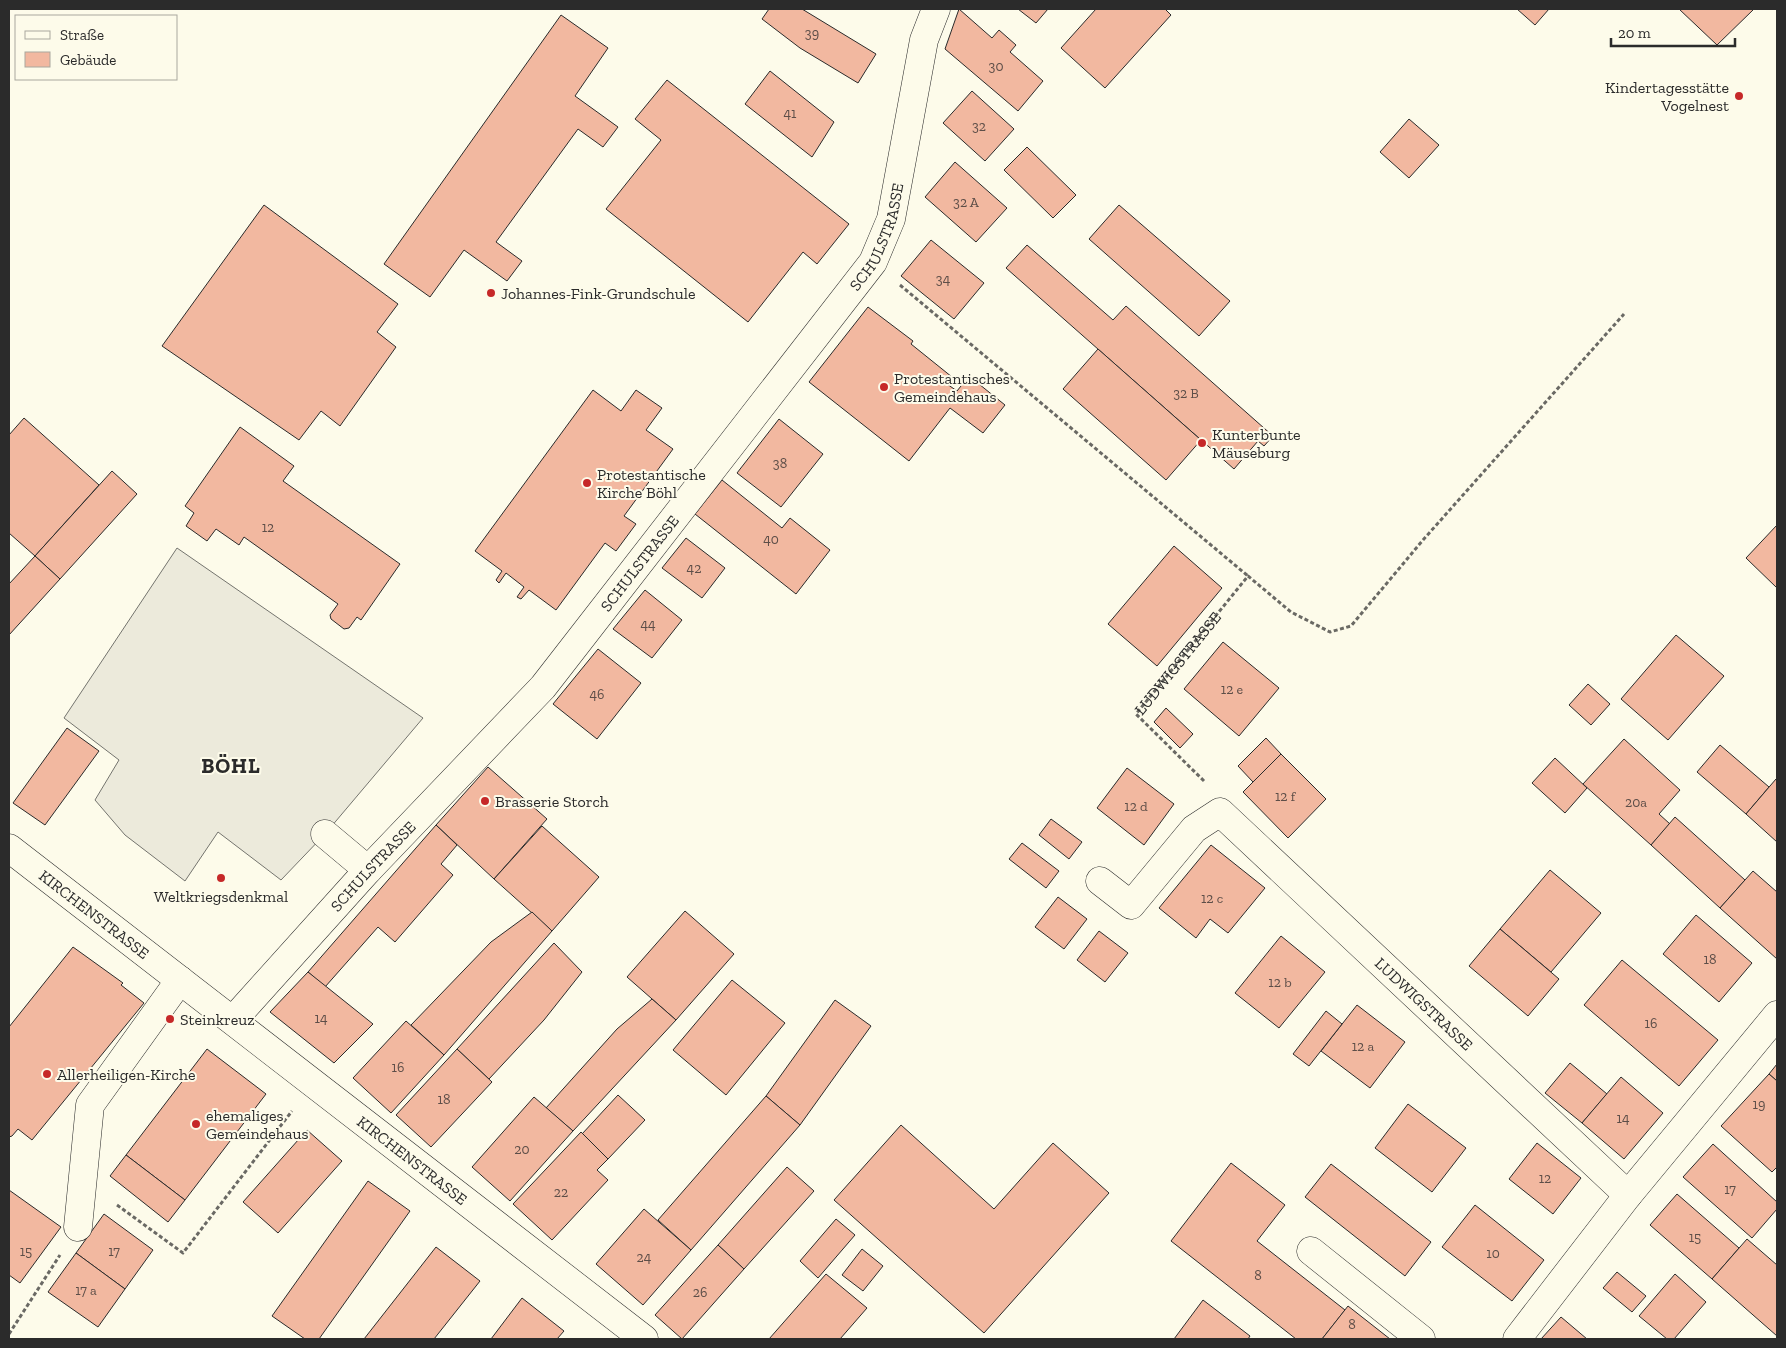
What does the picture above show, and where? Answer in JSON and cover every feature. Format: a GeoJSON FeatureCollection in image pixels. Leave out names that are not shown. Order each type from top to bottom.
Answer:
{"type":"FeatureCollection","features":[{"type":"Feature","properties":{"kind":"street","name":"SCHULSTRASSE"},"geometry":{"type":"LineString","coordinates":[[233,1020],[368,870],[543,687],[873,262],[891,219],[924,40],[936,9]]}},
{"type":"Feature","properties":{"kind":"street"},"geometry":{"type":"LineString","coordinates":[[1100,881],[1131,905],[1194,829],[1220,812]]}},
{"type":"Feature","properties":{"kind":"street","name":"LUDWIGSTRASSE"},"geometry":{"type":"LineString","coordinates":[[1220,812],[1628,1195]]}},
{"type":"Feature","properties":{"kind":"street"},"geometry":{"type":"LineString","coordinates":[[325,834],[368,870]]}},
{"type":"Feature","properties":{"kind":"street","name":"KIRCHENSTRASSE"},"geometry":{"type":"LineString","coordinates":[[9,848],[644,1339]]}},
{"type":"Feature","properties":{"kind":"street"},"geometry":{"type":"LineString","coordinates":[[78,1227],[90,1105],[180,980]]}},
{"type":"Feature","properties":{"kind":"street"},"geometry":{"type":"LineString","coordinates":[[1517,1339],[1628,1195],[1777,1015]]}},
{"type":"Feature","properties":{"kind":"street"},"geometry":{"type":"LineString","coordinates":[[1311,1251],[1421,1339]]}},
{"type":"Feature","properties":{"kind":"path"},"geometry":{"type":"LineString","coordinates":[[873,262],[1291,612],[1330,632],[1351,626],[1422,540],[1624,314]]}},
{"type":"Feature","properties":{"kind":"path","name":"LUDWIGSTRASSE"},"geometry":{"type":"LineString","coordinates":[[1220,812],[1210,787],[1136,714],[1248,576]]}},
{"type":"Feature","properties":{"kind":"path"},"geometry":{"type":"LineString","coordinates":[[82,1179],[182,1253],[313,1084]]}},
{"type":"Feature","properties":{"kind":"path"},"geometry":{"type":"LineString","coordinates":[[9,1334],[78,1227]]}},
{"type":"Feature","properties":{"kind":"shaded area"},"geometry":{"type":"Polygon","coordinates":[[[177,548],[423,718],[325,834],[281,880],[218,832],[185,881],[125,835],[95,800],[119,760],[64,718],[177,548]]]}},
{"type":"Feature","properties":{"kind":"building"},"geometry":{"type":"Polygon","coordinates":[[[769,9],[802,9],[876,54],[858,83],[800,48],[762,19],[769,9]]]}},
{"type":"Feature","properties":{"kind":"building"},"geometry":{"type":"Polygon","coordinates":[[[959,9],[992,38],[999,30],[1016,45],[1010,52],[1043,81],[1018,111],[945,49],[959,9]]]}},
{"type":"Feature","properties":{"kind":"building"},"geometry":{"type":"Polygon","coordinates":[[[1018,9],[1048,9],[1036,23],[1018,9]]]}},
{"type":"Feature","properties":{"kind":"building"},"geometry":{"type":"Polygon","coordinates":[[[1096,9],[1165,9],[1171,15],[1105,88],[1061,48],[1096,9]]]}},
{"type":"Feature","properties":{"kind":"building"},"geometry":{"type":"Polygon","coordinates":[[[1517,9],[1549,9],[1535,25],[1517,9]]]}},
{"type":"Feature","properties":{"kind":"building"},"geometry":{"type":"Polygon","coordinates":[[[1679,9],[1754,9],[1717,45],[1679,9]]]}},
{"type":"Feature","properties":{"kind":"building"},"geometry":{"type":"Polygon","coordinates":[[[561,15],[608,48],[575,96],[618,127],[603,147],[578,129],[496,242],[522,261],[507,281],[464,250],[430,297],[384,264],[561,15]]]}},
{"type":"Feature","properties":{"kind":"building"},"geometry":{"type":"Polygon","coordinates":[[[770,71],[834,122],[812,157],[745,104],[770,71]]]}},
{"type":"Feature","properties":{"kind":"building"},"geometry":{"type":"Polygon","coordinates":[[[667,80],[849,224],[817,264],[803,252],[748,322],[606,209],[661,140],[635,119],[667,80]]]}},
{"type":"Feature","properties":{"kind":"building"},"geometry":{"type":"Polygon","coordinates":[[[972,91],[1014,129],[985,161],[943,123],[972,91]]]}},
{"type":"Feature","properties":{"kind":"building"},"geometry":{"type":"Polygon","coordinates":[[[1409,119],[1439,145],[1409,178],[1380,152],[1409,119]]]}},
{"type":"Feature","properties":{"kind":"building"},"geometry":{"type":"Polygon","coordinates":[[[1027,147],[1076,195],[1053,218],[1004,170],[1027,147]]]}},
{"type":"Feature","properties":{"kind":"building"},"geometry":{"type":"Polygon","coordinates":[[[955,162],[1007,208],[976,242],[925,197],[955,162]]]}},
{"type":"Feature","properties":{"kind":"building"},"geometry":{"type":"Polygon","coordinates":[[[264,205],[398,304],[377,332],[396,347],[340,426],[321,411],[299,440],[162,346],[264,205]]]}},
{"type":"Feature","properties":{"kind":"building"},"geometry":{"type":"Polygon","coordinates":[[[1119,205],[1230,301],[1199,336],[1089,239],[1119,205]]]}},
{"type":"Feature","properties":{"kind":"building"},"geometry":{"type":"Polygon","coordinates":[[[931,240],[984,283],[954,319],[901,276],[931,240]]]}},
{"type":"Feature","properties":{"kind":"building"},"geometry":{"type":"Polygon","coordinates":[[[1027,245],[1113,320],[1126,306],[1273,436],[1264,446],[1258,441],[1234,469],[1006,268],[1027,245]]]}},
{"type":"Feature","properties":{"kind":"building","name":"Protestantisches Gemeindehaus"},"geometry":{"type":"Polygon","coordinates":[[[868,307],[913,341],[911,344],[952,377],[947,384],[957,391],[969,376],[1005,405],[983,433],[950,408],[909,461],[809,382],[868,307]]]}},
{"type":"Feature","properties":{"kind":"building"},"geometry":{"type":"Polygon","coordinates":[[[1098,349],[1201,440],[1166,480],[1063,389],[1098,349]]]}},
{"type":"Feature","properties":{"kind":"building","name":"Protestantische Kirche Böhl"},"geometry":{"type":"Polygon","coordinates":[[[593,390],[621,411],[636,390],[662,408],[646,430],[673,449],[624,516],[636,524],[616,551],[605,543],[556,610],[529,590],[521,599],[517,597],[524,587],[506,573],[499,583],[496,580],[502,571],[475,551],[593,390]]]}},
{"type":"Feature","properties":{"kind":"building"},"geometry":{"type":"Polygon","coordinates":[[[24,418],[99,485],[35,556],[9,533],[9,435],[24,418]]]}},
{"type":"Feature","properties":{"kind":"building"},"geometry":{"type":"Polygon","coordinates":[[[779,419],[823,454],[781,507],[737,473],[779,419]]]}},
{"type":"Feature","properties":{"kind":"building"},"geometry":{"type":"Polygon","coordinates":[[[240,427],[294,466],[283,481],[400,564],[361,620],[357,617],[349,628],[344,629],[331,619],[330,615],[338,604],[244,537],[239,545],[216,529],[207,541],[186,526],[194,513],[185,506],[240,427]]]}},
{"type":"Feature","properties":{"kind":"building"},"geometry":{"type":"Polygon","coordinates":[[[112,471],[137,494],[60,579],[35,556],[112,471]]]}},
{"type":"Feature","properties":{"kind":"building"},"geometry":{"type":"Polygon","coordinates":[[[722,480],[782,528],[790,518],[830,550],[796,594],[695,514],[722,480]]]}},
{"type":"Feature","properties":{"kind":"building"},"geometry":{"type":"Polygon","coordinates":[[[1777,525],[1777,588],[1746,558],[1777,525]]]}},
{"type":"Feature","properties":{"kind":"building"},"geometry":{"type":"Polygon","coordinates":[[[686,538],[725,568],[702,598],[662,568],[686,538]]]}},
{"type":"Feature","properties":{"kind":"building"},"geometry":{"type":"Polygon","coordinates":[[[1174,546],[1222,588],[1157,666],[1108,624],[1174,546]]]}},
{"type":"Feature","properties":{"kind":"building"},"geometry":{"type":"Polygon","coordinates":[[[35,556],[60,579],[9,635],[9,584],[35,556]]]}},
{"type":"Feature","properties":{"kind":"building"},"geometry":{"type":"Polygon","coordinates":[[[645,590],[682,620],[652,658],[613,629],[645,590]]]}},
{"type":"Feature","properties":{"kind":"building"},"geometry":{"type":"Polygon","coordinates":[[[1676,635],[1724,676],[1668,740],[1621,699],[1676,635]]]}},
{"type":"Feature","properties":{"kind":"building"},"geometry":{"type":"Polygon","coordinates":[[[1223,642],[1279,688],[1239,736],[1184,689],[1223,642]]]}},
{"type":"Feature","properties":{"kind":"building"},"geometry":{"type":"Polygon","coordinates":[[[598,649],[641,683],[597,739],[553,704],[598,649]]]}},
{"type":"Feature","properties":{"kind":"building"},"geometry":{"type":"Polygon","coordinates":[[[1588,684],[1610,704],[1591,725],[1569,705],[1588,684]]]}},
{"type":"Feature","properties":{"kind":"building"},"geometry":{"type":"Polygon","coordinates":[[[1166,708],[1193,734],[1180,748],[1154,722],[1166,708]]]}},
{"type":"Feature","properties":{"kind":"building"},"geometry":{"type":"Polygon","coordinates":[[[67,728],[99,751],[45,825],[13,803],[67,728]]]}},
{"type":"Feature","properties":{"kind":"building"},"geometry":{"type":"Polygon","coordinates":[[[1266,738],[1281,754],[1253,782],[1238,766],[1266,738]]]}},
{"type":"Feature","properties":{"kind":"building"},"geometry":{"type":"Polygon","coordinates":[[[1624,739],[1680,790],[1659,814],[1670,824],[1651,845],[1583,784],[1624,739]]]}},
{"type":"Feature","properties":{"kind":"building"},"geometry":{"type":"Polygon","coordinates":[[[1720,745],[1769,787],[1746,814],[1697,772],[1720,745]]]}},
{"type":"Feature","properties":{"kind":"building"},"geometry":{"type":"Polygon","coordinates":[[[1281,754],[1326,799],[1288,838],[1243,792],[1281,754]]]}},
{"type":"Feature","properties":{"kind":"building"},"geometry":{"type":"Polygon","coordinates":[[[1555,758],[1587,788],[1565,813],[1532,783],[1555,758]]]}},
{"type":"Feature","properties":{"kind":"building"},"geometry":{"type":"Polygon","coordinates":[[[488,767],[547,819],[494,879],[436,825],[488,767]]]}},
{"type":"Feature","properties":{"kind":"building"},"geometry":{"type":"Polygon","coordinates":[[[1127,768],[1174,804],[1144,845],[1097,808],[1127,768]]]}},
{"type":"Feature","properties":{"kind":"building"},"geometry":{"type":"Polygon","coordinates":[[[1776,779],[1777,781],[1777,842],[1746,814],[1776,779]]]}},
{"type":"Feature","properties":{"kind":"building"},"geometry":{"type":"Polygon","coordinates":[[[1675,817],[1745,880],[1720,908],[1651,845],[1675,817]]]}},
{"type":"Feature","properties":{"kind":"building"},"geometry":{"type":"Polygon","coordinates":[[[1051,819],[1082,842],[1069,859],[1039,835],[1051,819]]]}},
{"type":"Feature","properties":{"kind":"building"},"geometry":{"type":"Polygon","coordinates":[[[436,825],[457,845],[441,864],[453,875],[395,942],[378,927],[325,987],[308,972],[436,825]]]}},
{"type":"Feature","properties":{"kind":"building"},"geometry":{"type":"Polygon","coordinates":[[[542,826],[599,877],[552,931],[494,879],[542,826]]]}},
{"type":"Feature","properties":{"kind":"building"},"geometry":{"type":"Polygon","coordinates":[[[1022,843],[1059,871],[1046,888],[1009,859],[1022,843]]]}},
{"type":"Feature","properties":{"kind":"building"},"geometry":{"type":"Polygon","coordinates":[[[1211,845],[1265,888],[1228,933],[1210,919],[1196,938],[1159,908],[1211,845]]]}},
{"type":"Feature","properties":{"kind":"building"},"geometry":{"type":"Polygon","coordinates":[[[1550,870],[1601,913],[1551,972],[1500,929],[1550,870]]]}},
{"type":"Feature","properties":{"kind":"building"},"geometry":{"type":"Polygon","coordinates":[[[1753,871],[1777,892],[1777,959],[1720,908],[1753,871]]]}},
{"type":"Feature","properties":{"kind":"building"},"geometry":{"type":"Polygon","coordinates":[[[1058,897],[1087,919],[1064,949],[1035,927],[1058,897]]]}},
{"type":"Feature","properties":{"kind":"building"},"geometry":{"type":"Polygon","coordinates":[[[685,911],[734,954],[676,1020],[627,977],[685,911]]]}},
{"type":"Feature","properties":{"kind":"building"},"geometry":{"type":"Polygon","coordinates":[[[532,912],[552,931],[444,1055],[411,1025],[491,942],[532,912]]]}},
{"type":"Feature","properties":{"kind":"building"},"geometry":{"type":"Polygon","coordinates":[[[1696,915],[1752,963],[1719,1002],[1663,954],[1696,915]]]}},
{"type":"Feature","properties":{"kind":"building"},"geometry":{"type":"Polygon","coordinates":[[[1500,929],[1559,979],[1528,1016],[1469,966],[1500,929]]]}},
{"type":"Feature","properties":{"kind":"building"},"geometry":{"type":"Polygon","coordinates":[[[1099,931],[1128,953],[1105,982],[1077,960],[1099,931]]]}},
{"type":"Feature","properties":{"kind":"building"},"geometry":{"type":"Polygon","coordinates":[[[1281,936],[1325,972],[1279,1028],[1235,993],[1281,936]]]}},
{"type":"Feature","properties":{"kind":"building"},"geometry":{"type":"Polygon","coordinates":[[[554,943],[582,972],[544,1020],[489,1079],[457,1049],[554,943]]]}},
{"type":"Feature","properties":{"kind":"building","name":"Allerheiligen-Kirche"},"geometry":{"type":"Polygon","coordinates":[[[73,947],[123,983],[121,985],[144,1003],[32,1140],[18,1129],[9,1137],[9,1027],[73,947]]]}},
{"type":"Feature","properties":{"kind":"building"},"geometry":{"type":"Polygon","coordinates":[[[1622,960],[1718,1040],[1679,1086],[1584,1005],[1622,960]]]}},
{"type":"Feature","properties":{"kind":"building"},"geometry":{"type":"Polygon","coordinates":[[[308,972],[373,1024],[334,1063],[270,1012],[308,972]]]}},
{"type":"Feature","properties":{"kind":"building"},"geometry":{"type":"Polygon","coordinates":[[[732,980],[785,1023],[726,1095],[673,1050],[732,980]]]}},
{"type":"Feature","properties":{"kind":"building"},"geometry":{"type":"Polygon","coordinates":[[[652,999],[676,1020],[573,1131],[546,1108],[617,1029],[652,999]]]}},
{"type":"Feature","properties":{"kind":"building"},"geometry":{"type":"Polygon","coordinates":[[[835,1000],[871,1026],[800,1125],[766,1096],[835,1000]]]}},
{"type":"Feature","properties":{"kind":"building"},"geometry":{"type":"Polygon","coordinates":[[[1357,1005],[1405,1042],[1370,1088],[1321,1051],[1357,1005]]]}},
{"type":"Feature","properties":{"kind":"building"},"geometry":{"type":"Polygon","coordinates":[[[1326,1011],[1342,1024],[1309,1066],[1293,1054],[1326,1011]]]}},
{"type":"Feature","properties":{"kind":"building"},"geometry":{"type":"Polygon","coordinates":[[[406,1021],[444,1055],[391,1113],[353,1078],[406,1021]]]}},
{"type":"Feature","properties":{"kind":"building","name":"ehemaliges Gemeindehaus"},"geometry":{"type":"Polygon","coordinates":[[[207,1049],[266,1094],[185,1200],[126,1155],[207,1049]]]}},
{"type":"Feature","properties":{"kind":"building"},"geometry":{"type":"Polygon","coordinates":[[[457,1049],[492,1082],[431,1147],[396,1115],[457,1049]]]}},
{"type":"Feature","properties":{"kind":"building"},"geometry":{"type":"Polygon","coordinates":[[[1570,1063],[1607,1094],[1582,1123],[1545,1093],[1570,1063]]]}},
{"type":"Feature","properties":{"kind":"building"},"geometry":{"type":"Polygon","coordinates":[[[1777,1064],[1777,1081],[1769,1074],[1777,1064]]]}},
{"type":"Feature","properties":{"kind":"building"},"geometry":{"type":"Polygon","coordinates":[[[1769,1074],[1777,1081],[1777,1167],[1772,1172],[1721,1126],[1769,1074]]]}},
{"type":"Feature","properties":{"kind":"building"},"geometry":{"type":"Polygon","coordinates":[[[1621,1077],[1663,1113],[1624,1159],[1582,1123],[1621,1077]]]}},
{"type":"Feature","properties":{"kind":"building"},"geometry":{"type":"Polygon","coordinates":[[[618,1095],[645,1120],[608,1159],[582,1134],[618,1095]]]}},
{"type":"Feature","properties":{"kind":"building"},"geometry":{"type":"Polygon","coordinates":[[[766,1096],[800,1125],[691,1250],[658,1220],[766,1096]]]}},
{"type":"Feature","properties":{"kind":"building"},"geometry":{"type":"Polygon","coordinates":[[[534,1097],[573,1131],[510,1201],[472,1167],[534,1097]]]}},
{"type":"Feature","properties":{"kind":"building"},"geometry":{"type":"Polygon","coordinates":[[[1408,1104],[1466,1148],[1432,1192],[1375,1148],[1408,1104]]]}},
{"type":"Feature","properties":{"kind":"building"},"geometry":{"type":"Polygon","coordinates":[[[901,1125],[994,1209],[1053,1143],[1109,1193],[984,1333],[834,1200],[901,1125]]]}},
{"type":"Feature","properties":{"kind":"building"},"geometry":{"type":"Polygon","coordinates":[[[307,1130],[342,1161],[278,1233],[243,1202],[307,1130]]]}},
{"type":"Feature","properties":{"kind":"building"},"geometry":{"type":"Polygon","coordinates":[[[581,1132],[608,1159],[597,1170],[608,1180],[552,1240],[513,1204],[581,1132]]]}},
{"type":"Feature","properties":{"kind":"building"},"geometry":{"type":"Polygon","coordinates":[[[1537,1143],[1581,1178],[1553,1214],[1509,1179],[1537,1143]]]}},
{"type":"Feature","properties":{"kind":"building"},"geometry":{"type":"Polygon","coordinates":[[[1713,1144],[1777,1202],[1777,1209],[1752,1238],[1683,1177],[1713,1144]]]}},
{"type":"Feature","properties":{"kind":"building"},"geometry":{"type":"Polygon","coordinates":[[[126,1155],[185,1200],[168,1222],[110,1176],[126,1155]]]}},
{"type":"Feature","properties":{"kind":"building"},"geometry":{"type":"Polygon","coordinates":[[[1231,1163],[1285,1205],[1257,1241],[1345,1310],[1322,1339],[1296,1339],[1171,1241],[1231,1163]]]}},
{"type":"Feature","properties":{"kind":"building"},"geometry":{"type":"Polygon","coordinates":[[[1331,1164],[1431,1242],[1405,1276],[1305,1197],[1331,1164]]]}},
{"type":"Feature","properties":{"kind":"building"},"geometry":{"type":"Polygon","coordinates":[[[787,1167],[814,1191],[744,1269],[718,1245],[787,1167]]]}},
{"type":"Feature","properties":{"kind":"building"},"geometry":{"type":"Polygon","coordinates":[[[368,1181],[410,1211],[319,1339],[305,1339],[272,1316],[368,1181]]]}},
{"type":"Feature","properties":{"kind":"building"},"geometry":{"type":"Polygon","coordinates":[[[9,1190],[61,1227],[20,1283],[9,1275],[9,1190]]]}},
{"type":"Feature","properties":{"kind":"building"},"geometry":{"type":"Polygon","coordinates":[[[1677,1194],[1739,1248],[1712,1279],[1650,1225],[1677,1194]]]}},
{"type":"Feature","properties":{"kind":"building"},"geometry":{"type":"Polygon","coordinates":[[[1475,1205],[1544,1260],[1512,1301],[1442,1247],[1475,1205]]]}},
{"type":"Feature","properties":{"kind":"building"},"geometry":{"type":"Polygon","coordinates":[[[644,1209],[691,1250],[643,1305],[596,1264],[644,1209]]]}},
{"type":"Feature","properties":{"kind":"building"},"geometry":{"type":"Polygon","coordinates":[[[104,1214],[153,1250],[125,1289],[76,1253],[104,1214]]]}},
{"type":"Feature","properties":{"kind":"building"},"geometry":{"type":"Polygon","coordinates":[[[836,1219],[855,1235],[818,1278],[800,1261],[836,1219]]]}},
{"type":"Feature","properties":{"kind":"building"},"geometry":{"type":"Polygon","coordinates":[[[1747,1239],[1777,1265],[1777,1336],[1712,1279],[1747,1239]]]}},
{"type":"Feature","properties":{"kind":"building"},"geometry":{"type":"Polygon","coordinates":[[[718,1245],[744,1269],[682,1339],[655,1315],[718,1245]]]}},
{"type":"Feature","properties":{"kind":"building"},"geometry":{"type":"Polygon","coordinates":[[[436,1247],[480,1281],[434,1339],[364,1339],[436,1247]]]}},
{"type":"Feature","properties":{"kind":"building"},"geometry":{"type":"Polygon","coordinates":[[[862,1249],[883,1266],[863,1291],[842,1275],[862,1249]]]}},
{"type":"Feature","properties":{"kind":"building"},"geometry":{"type":"Polygon","coordinates":[[[76,1253],[125,1289],[98,1327],[48,1292],[76,1253]]]}},
{"type":"Feature","properties":{"kind":"building"},"geometry":{"type":"Polygon","coordinates":[[[1617,1272],[1646,1296],[1632,1312],[1603,1288],[1617,1272]]]}},
{"type":"Feature","properties":{"kind":"building"},"geometry":{"type":"Polygon","coordinates":[[[826,1274],[867,1308],[840,1339],[769,1339],[826,1274]]]}},
{"type":"Feature","properties":{"kind":"building"},"geometry":{"type":"Polygon","coordinates":[[[1675,1274],[1706,1302],[1674,1339],[1667,1339],[1639,1316],[1675,1274]]]}},
{"type":"Feature","properties":{"kind":"building"},"geometry":{"type":"Polygon","coordinates":[[[522,1298],[564,1331],[557,1339],[491,1339],[522,1298]]]}},
{"type":"Feature","properties":{"kind":"building"},"geometry":{"type":"Polygon","coordinates":[[[1203,1300],[1250,1336],[1248,1339],[1174,1339],[1203,1300]]]}},
{"type":"Feature","properties":{"kind":"building"},"geometry":{"type":"Polygon","coordinates":[[[1348,1306],[1390,1339],[1322,1339],[1348,1306]]]}},
{"type":"Feature","properties":{"kind":"building"},"geometry":{"type":"Polygon","coordinates":[[[1561,1317],[1587,1339],[1541,1339],[1561,1317]]]}},
{"type":"Feature","properties":{"kind":"place","name":"Kindertagesstätte Vogelnest"},"geometry":{"type":"Point","coordinates":[1739,96]}},
{"type":"Feature","properties":{"kind":"place","name":"Johannes-Fink-Grundschule"},"geometry":{"type":"Point","coordinates":[491,293]}},
{"type":"Feature","properties":{"kind":"place","name":"Protestantisches Gemeindehaus"},"geometry":{"type":"Point","coordinates":[884,387]}},
{"type":"Feature","properties":{"kind":"place","name":"Kunterbunte Mäuseburg"},"geometry":{"type":"Point","coordinates":[1202,443]}},
{"type":"Feature","properties":{"kind":"place","name":"Protestantische Kirche Böhl"},"geometry":{"type":"Point","coordinates":[587,483]}},
{"type":"Feature","properties":{"kind":"place","name":"Brasserie Storch"},"geometry":{"type":"Point","coordinates":[485,801]}},
{"type":"Feature","properties":{"kind":"place","name":"Weltkriegsdenkmal"},"geometry":{"type":"Point","coordinates":[221,878]}},
{"type":"Feature","properties":{"kind":"place","name":"Steinkreuz"},"geometry":{"type":"Point","coordinates":[170,1019]}},
{"type":"Feature","properties":{"kind":"place","name":"Allerheiligen-Kirche"},"geometry":{"type":"Point","coordinates":[47,1074]}},
{"type":"Feature","properties":{"kind":"place","name":"ehemaliges Gemeindehaus"},"geometry":{"type":"Point","coordinates":[196,1124]}},
{"type":"Feature","properties":{"kind":"district","name":"BÖHL"},"geometry":{"type":"Point","coordinates":[231,766]}}]}
